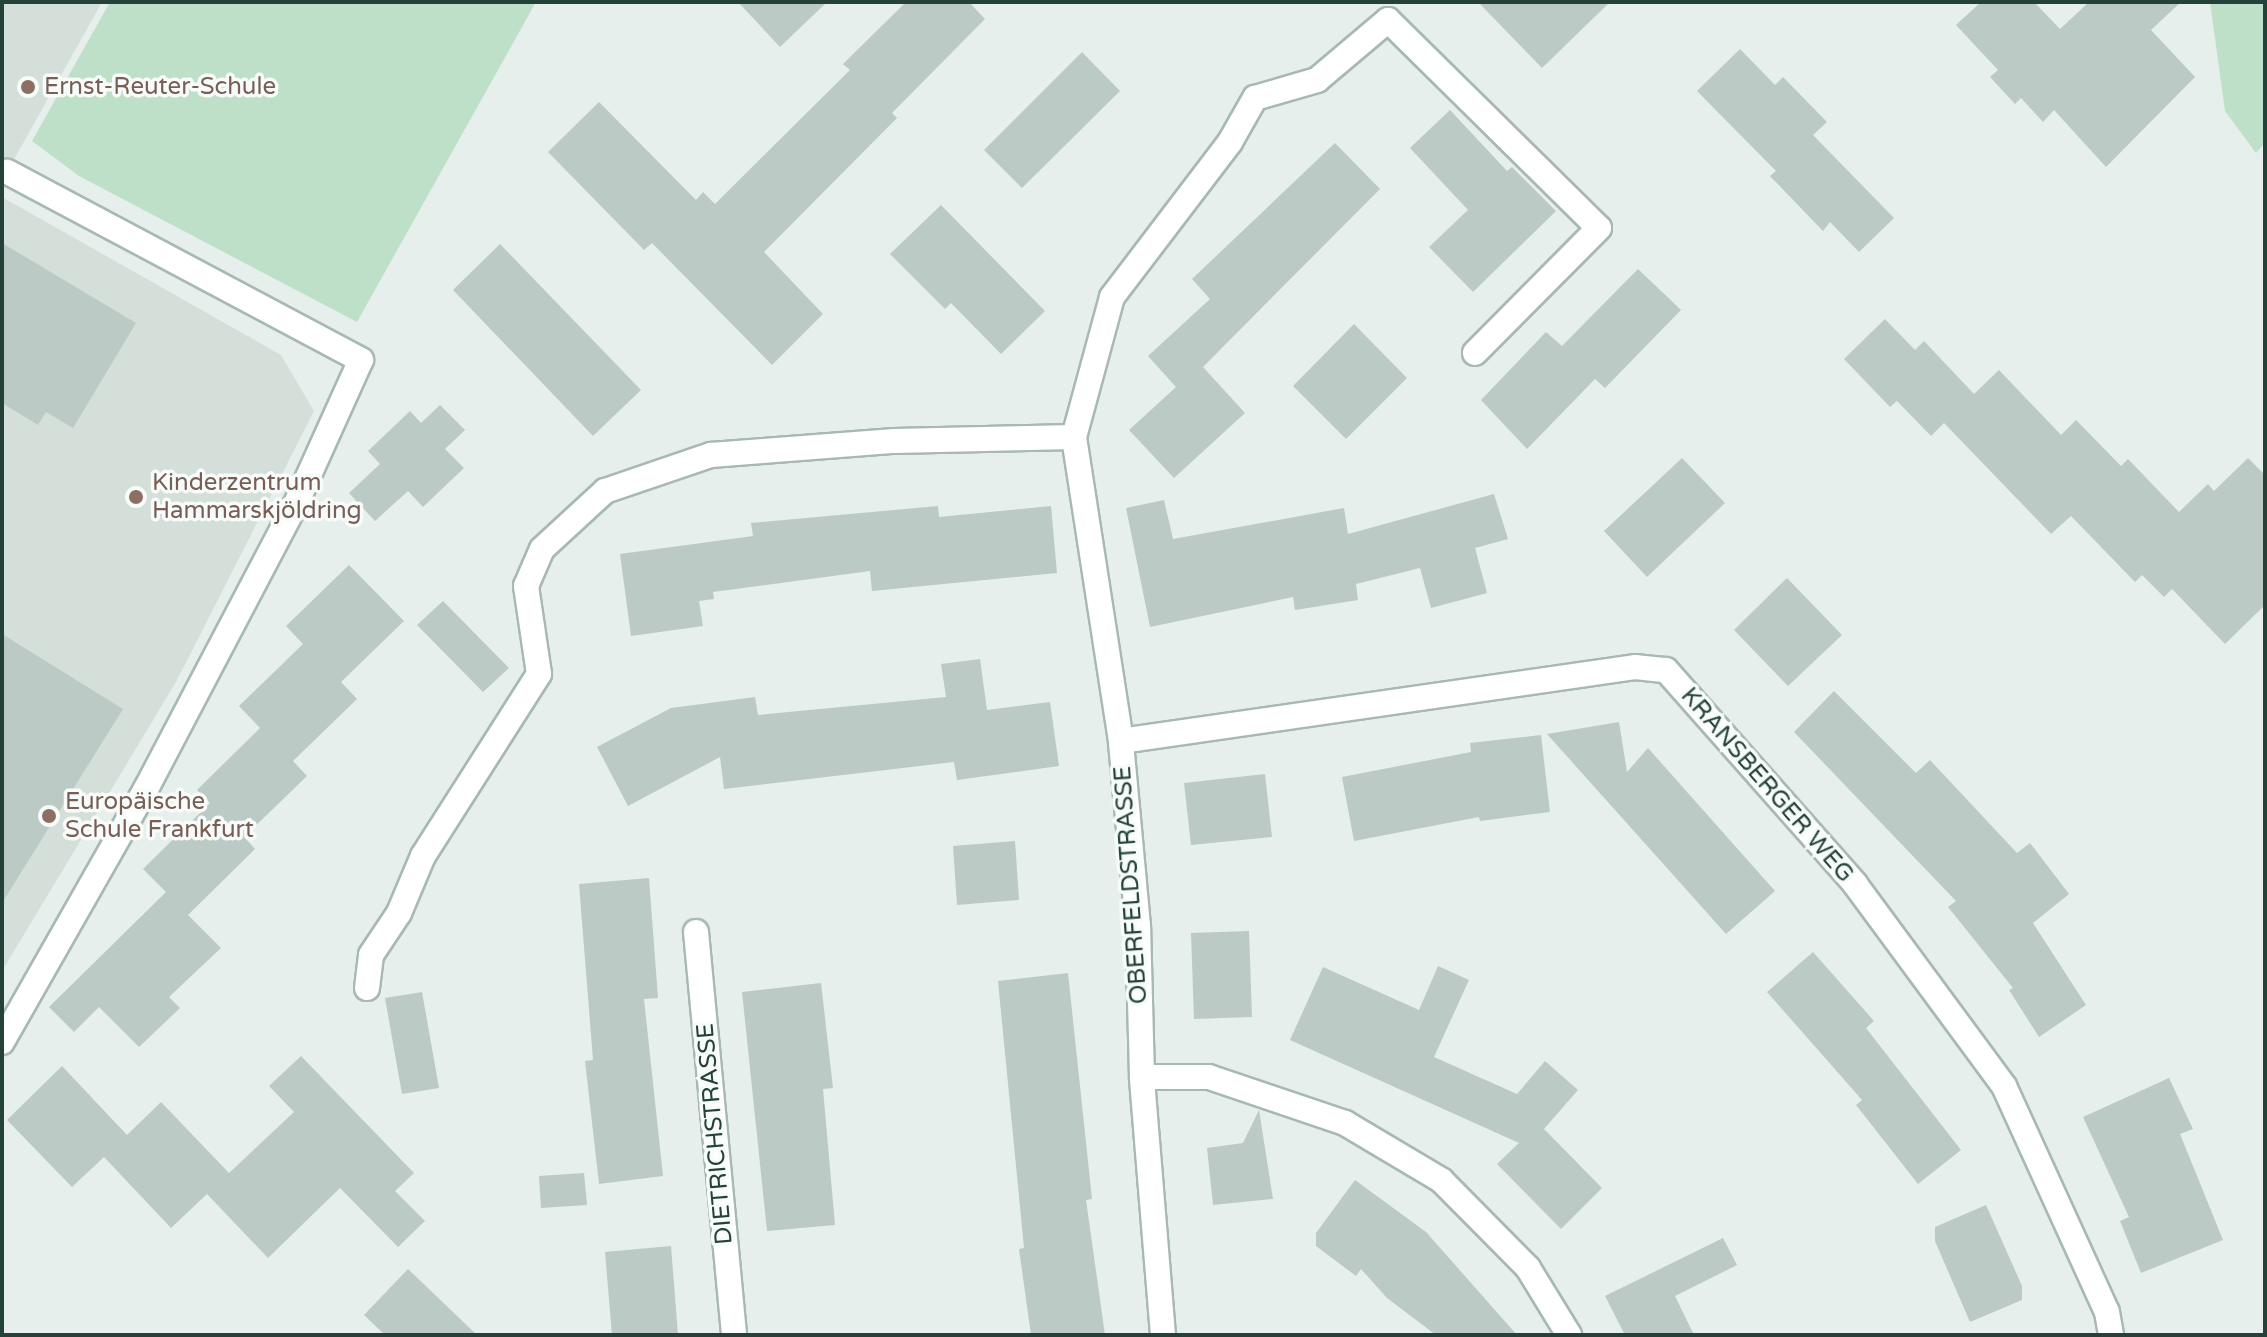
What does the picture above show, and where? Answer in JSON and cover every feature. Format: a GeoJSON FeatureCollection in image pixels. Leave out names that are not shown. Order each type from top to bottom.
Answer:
{"type":"FeatureCollection","features":[{"type":"Feature","properties":{"kind":"street","name":"OBERFELDSTRASSE"},"geometry":{"type":"LineString","coordinates":[[1163,1335],[1142,1077],[1138,926],[1121,741],[1074,437],[1112,297],[1230,142],[1255,98],[1317,80],[1388,20],[1599,228],[1475,353]]}},
{"type":"Feature","properties":{"kind":"street"},"geometry":{"type":"LineString","coordinates":[[2,1042],[147,787],[299,497],[361,360],[7,172]]}},
{"type":"Feature","properties":{"kind":"street"},"geometry":{"type":"LineString","coordinates":[[367,988],[371,955],[399,913],[423,856],[539,674],[526,586],[542,549],[605,491],[711,455],[894,441],[1074,437]]}},
{"type":"Feature","properties":{"kind":"street","name":"KRANSBERGER WEG"},"geometry":{"type":"LineString","coordinates":[[1121,741],[1635,667],[1666,670],[1855,884],[2004,1086],[2107,1312],[2111,1335]]}},
{"type":"Feature","properties":{"kind":"street","name":"DIETRICHSTRASSE"},"geometry":{"type":"LineString","coordinates":[[696,932],[734,1335]]}},
{"type":"Feature","properties":{"kind":"street"},"geometry":{"type":"LineString","coordinates":[[1142,1077],[1209,1077],[1345,1123],[1441,1180],[1528,1268],[1569,1335]]}},
{"type":"Feature","properties":{"kind":"shaded area","name":"Ernst-Reuter-Schule"},"geometry":{"type":"Polygon","coordinates":[[[2,2],[102,2],[2,181],[2,2]]]}},
{"type":"Feature","properties":{"kind":"shaded area","name":"Kinderzentrum Hammarskjöldring"},"geometry":{"type":"Polygon","coordinates":[[[2,197],[281,355],[314,411],[176,682],[2,971],[2,197]]]}},
{"type":"Feature","properties":{"kind":"green space"},"geometry":{"type":"Polygon","coordinates":[[[110,2],[536,2],[357,322],[79,176],[32,141],[110,2]]]}},
{"type":"Feature","properties":{"kind":"green space"},"geometry":{"type":"Polygon","coordinates":[[[2210,2],[2265,2],[2265,143],[2256,153],[2225,111],[2210,2]]]}},
{"type":"Feature","properties":{"kind":"building"},"geometry":{"type":"Polygon","coordinates":[[[738,2],[827,2],[780,47],[738,2]]]}},
{"type":"Feature","properties":{"kind":"building"},"geometry":{"type":"Polygon","coordinates":[[[906,2],[969,2],[985,19],[892,113],[897,118],[764,252],[823,314],[772,365],[652,243],[644,250],[548,152],[599,102],[696,200],[703,192],[715,204],[850,70],[843,64],[906,2]]]}},
{"type":"Feature","properties":{"kind":"building"},"geometry":{"type":"Polygon","coordinates":[[[1478,2],[1610,2],[1542,68],[1478,2]]]}},
{"type":"Feature","properties":{"kind":"building"},"geometry":{"type":"Polygon","coordinates":[[[1981,2],[2034,2],[2060,29],[2089,2],[2181,2],[2151,30],[2195,77],[2106,167],[2054,110],[2043,122],[2021,98],[2015,104],[1990,77],[1998,70],[1956,25],[1981,2]]]}},
{"type":"Feature","properties":{"kind":"building"},"geometry":{"type":"Polygon","coordinates":[[[1740,49],[1775,85],[1783,77],[1827,122],[1813,135],[1894,218],[1859,252],[1830,222],[1823,231],[1770,176],[1776,171],[1697,91],[1740,49]]]}},
{"type":"Feature","properties":{"kind":"building"},"geometry":{"type":"Polygon","coordinates":[[[1082,52],[1120,91],[1022,188],[984,150],[1082,52]]]}},
{"type":"Feature","properties":{"kind":"building"},"geometry":{"type":"Polygon","coordinates":[[[1450,110],[1507,171],[1512,167],[1556,211],[1473,292],[1429,247],[1468,210],[1410,148],[1450,110]]]}},
{"type":"Feature","properties":{"kind":"building"},"geometry":{"type":"Polygon","coordinates":[[[1335,143],[1380,189],[1203,367],[1245,413],[1174,478],[1129,430],[1176,387],[1148,356],[1210,299],[1192,279],[1335,143]]]}},
{"type":"Feature","properties":{"kind":"building"},"geometry":{"type":"Polygon","coordinates":[[[941,205],[1045,311],[1001,354],[951,303],[945,309],[890,254],[941,205]]]}},
{"type":"Feature","properties":{"kind":"building"},"geometry":{"type":"Polygon","coordinates":[[[2,243],[136,323],[73,428],[46,412],[38,425],[2,403],[2,243]]]}},
{"type":"Feature","properties":{"kind":"building"},"geometry":{"type":"Polygon","coordinates":[[[500,244],[641,390],[593,436],[453,290],[500,244]]]}},
{"type":"Feature","properties":{"kind":"building"},"geometry":{"type":"Polygon","coordinates":[[[1638,269],[1681,310],[1605,388],[1595,379],[1527,449],[1481,400],[1546,332],[1562,346],[1638,269]]]}},
{"type":"Feature","properties":{"kind":"building"},"geometry":{"type":"Polygon","coordinates":[[[1885,319],[1915,350],[1924,341],[1974,394],[1999,370],[2061,435],[2076,420],[2121,466],[2128,459],[2179,512],[2208,484],[2214,491],[2248,458],[2265,475],[2265,605],[2225,644],[2172,589],[2164,597],[2142,575],[2135,582],[2071,516],[2051,534],[1944,423],[1931,436],[1897,401],[1890,407],[1844,359],[1885,319]]]}},
{"type":"Feature","properties":{"kind":"building"},"geometry":{"type":"Polygon","coordinates":[[[1354,324],[1407,378],[1346,439],[1293,386],[1354,324]]]}},
{"type":"Feature","properties":{"kind":"building"},"geometry":{"type":"Polygon","coordinates":[[[440,405],[465,430],[445,449],[464,468],[423,507],[408,491],[375,521],[349,493],[380,464],[368,451],[410,411],[421,423],[440,405]]]}},
{"type":"Feature","properties":{"kind":"building"},"geometry":{"type":"Polygon","coordinates":[[[1682,458],[1725,503],[1647,577],[1604,531],[1682,458]]]}},
{"type":"Feature","properties":{"kind":"building"},"geometry":{"type":"Polygon","coordinates":[[[1494,494],[1508,539],[1475,548],[1487,593],[1431,608],[1420,568],[1356,584],[1358,600],[1295,610],[1293,597],[1150,627],[1126,508],[1164,500],[1173,539],[1344,508],[1348,534],[1494,494]]]}},
{"type":"Feature","properties":{"kind":"building"},"geometry":{"type":"Polygon","coordinates":[[[938,506],[939,517],[1051,506],[1057,573],[872,591],[870,571],[713,592],[714,599],[699,601],[703,626],[631,636],[620,554],[753,536],[751,523],[938,506]]]}},
{"type":"Feature","properties":{"kind":"building"},"geometry":{"type":"Polygon","coordinates":[[[349,565],[404,621],[341,682],[357,699],[293,761],[307,776],[244,837],[255,849],[188,915],[221,948],[169,997],[180,1008],[139,1047],[99,1007],[74,1032],[49,1007],[166,892],[143,869],[210,803],[197,790],[260,728],[239,706],[303,644],[286,626],[349,565]]]}},
{"type":"Feature","properties":{"kind":"building"},"geometry":{"type":"Polygon","coordinates":[[[1787,578],[1842,635],[1788,686],[1734,630],[1787,578]]]}},
{"type":"Feature","properties":{"kind":"building"},"geometry":{"type":"Polygon","coordinates":[[[443,601],[509,668],[483,692],[417,625],[443,601]]]}},
{"type":"Feature","properties":{"kind":"building"},"geometry":{"type":"Polygon","coordinates":[[[2,634],[123,709],[2,903],[2,634]]]}},
{"type":"Feature","properties":{"kind":"building"},"geometry":{"type":"Polygon","coordinates":[[[980,659],[987,710],[1050,702],[1059,766],[957,780],[954,762],[724,789],[720,757],[628,806],[597,747],[671,708],[755,697],[758,715],[946,697],[941,664],[980,659]]]}},
{"type":"Feature","properties":{"kind":"building"},"geometry":{"type":"Polygon","coordinates":[[[1834,691],[1916,773],[1930,760],[2017,853],[2030,843],[2069,894],[2033,923],[2086,1005],[2039,1037],[2009,990],[2013,988],[1948,907],[1956,901],[1794,732],[1834,691]]]}},
{"type":"Feature","properties":{"kind":"building"},"geometry":{"type":"Polygon","coordinates":[[[1619,722],[1627,772],[1648,748],[1775,891],[1726,934],[1547,734],[1619,722]]]}},
{"type":"Feature","properties":{"kind":"building"},"geometry":{"type":"Polygon","coordinates":[[[1541,735],[1550,812],[1480,821],[1479,817],[1354,841],[1342,777],[1471,752],[1470,743],[1541,735]]]}},
{"type":"Feature","properties":{"kind":"building"},"geometry":{"type":"Polygon","coordinates":[[[1265,774],[1272,837],[1191,845],[1184,783],[1265,774]]]}},
{"type":"Feature","properties":{"kind":"building"},"geometry":{"type":"Polygon","coordinates":[[[1015,841],[1019,900],[957,905],[953,846],[1015,841]]]}},
{"type":"Feature","properties":{"kind":"building"},"geometry":{"type":"Polygon","coordinates":[[[649,878],[658,998],[644,999],[663,1176],[599,1184],[585,1061],[593,1060],[579,884],[649,878]]]}},
{"type":"Feature","properties":{"kind":"building"},"geometry":{"type":"Polygon","coordinates":[[[1249,931],[1252,1017],[1194,1019],[1191,933],[1249,931]]]}},
{"type":"Feature","properties":{"kind":"building"},"geometry":{"type":"Polygon","coordinates":[[[1813,952],[1874,1021],[1866,1028],[1961,1150],[1918,1184],[1856,1105],[1862,1100],[1767,992],[1813,952]]]}},
{"type":"Feature","properties":{"kind":"building"},"geometry":{"type":"Polygon","coordinates":[[[1438,966],[1469,980],[1434,1057],[1517,1094],[1545,1061],[1578,1090],[1544,1129],[1602,1188],[1561,1229],[1497,1164],[1519,1143],[1290,1040],[1323,967],[1419,1010],[1438,966]]]}},
{"type":"Feature","properties":{"kind":"building"},"geometry":{"type":"Polygon","coordinates":[[[1068,973],[1092,1199],[1086,1200],[1105,1335],[1031,1335],[1019,1249],[1024,1248],[998,981],[1068,973]]]}},
{"type":"Feature","properties":{"kind":"building"},"geometry":{"type":"Polygon","coordinates":[[[821,983],[833,1088],[823,1089],[835,1225],[767,1231],[742,992],[821,983]]]}},
{"type":"Feature","properties":{"kind":"building"},"geometry":{"type":"Polygon","coordinates":[[[422,992],[439,1088],[402,1094],[385,998],[422,992]]]}},
{"type":"Feature","properties":{"kind":"building"},"geometry":{"type":"Polygon","coordinates":[[[301,1056],[414,1173],[395,1191],[425,1221],[398,1247],[340,1188],[268,1258],[207,1194],[171,1228],[104,1157],[72,1187],[7,1120],[62,1066],[127,1135],[161,1102],[229,1173],[294,1112],[269,1086],[301,1056]]]}},
{"type":"Feature","properties":{"kind":"building"},"geometry":{"type":"Polygon","coordinates":[[[2169,1078],[2193,1129],[2180,1134],[2223,1240],[2141,1273],[2120,1221],[2129,1217],[2083,1117],[2169,1078]]]}},
{"type":"Feature","properties":{"kind":"building"},"geometry":{"type":"Polygon","coordinates":[[[1259,1110],[1273,1199],[1213,1205],[1207,1148],[1243,1143],[1259,1110]]]}},
{"type":"Feature","properties":{"kind":"building"},"geometry":{"type":"Polygon","coordinates":[[[584,1173],[587,1205],[541,1208],[539,1176],[584,1173]]]}},
{"type":"Feature","properties":{"kind":"building"},"geometry":{"type":"Polygon","coordinates":[[[1355,1180],[1426,1232],[1517,1335],[1436,1335],[1387,1298],[1361,1269],[1356,1276],[1316,1246],[1316,1233],[1355,1180]]]}},
{"type":"Feature","properties":{"kind":"building"},"geometry":{"type":"Polygon","coordinates":[[[1986,1205],[2022,1286],[2022,1300],[1970,1322],[1935,1241],[1935,1227],[1986,1205]]]}},
{"type":"Feature","properties":{"kind":"building"},"geometry":{"type":"Polygon","coordinates":[[[1723,1238],[1737,1265],[1675,1296],[1694,1335],[1625,1335],[1605,1296],[1723,1238]]]}},
{"type":"Feature","properties":{"kind":"building"},"geometry":{"type":"Polygon","coordinates":[[[671,1246],[678,1335],[612,1335],[605,1252],[671,1246]]]}},
{"type":"Feature","properties":{"kind":"building"},"geometry":{"type":"Polygon","coordinates":[[[408,1269],[477,1335],[385,1335],[364,1315],[408,1269]]]}},
{"type":"Feature","properties":{"kind":"place","name":"Ernst-Reuter-Schule"},"geometry":{"type":"Point","coordinates":[28,87]}},
{"type":"Feature","properties":{"kind":"place","name":"Kinderzentrum Hammarskjöldring"},"geometry":{"type":"Point","coordinates":[136,497]}},
{"type":"Feature","properties":{"kind":"place","name":"Europäische Schule Frankfurt"},"geometry":{"type":"Point","coordinates":[49,816]}}]}
